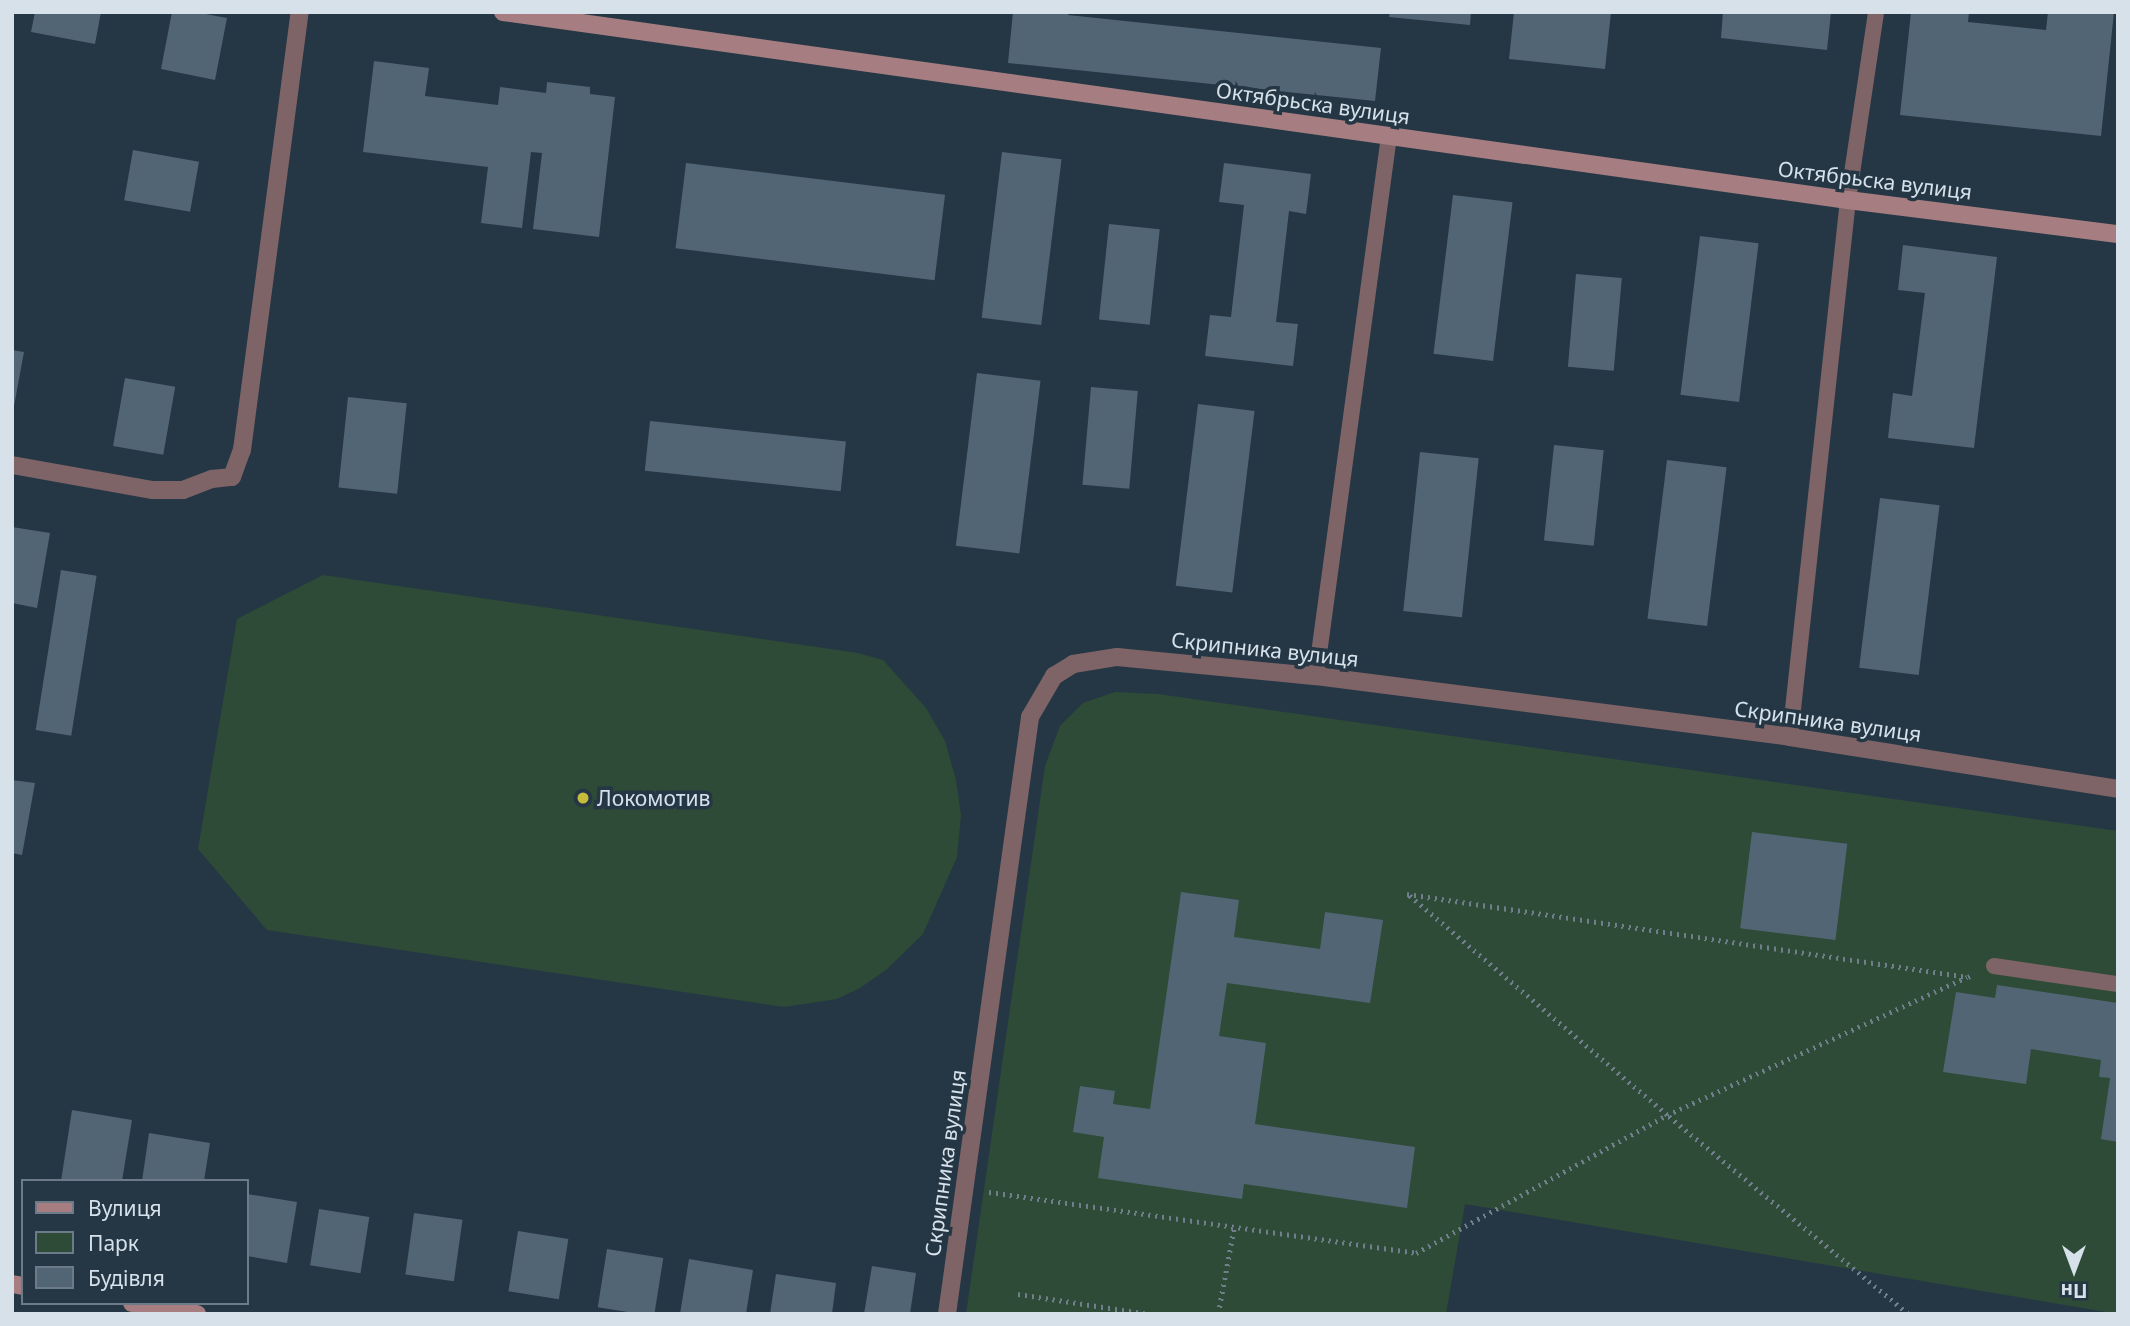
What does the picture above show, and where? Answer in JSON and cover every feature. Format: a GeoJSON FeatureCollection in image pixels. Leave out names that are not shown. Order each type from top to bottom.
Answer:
{"type":"FeatureCollection","features":[{"type":"Feature","properties":{"kind":"main road","name":"Октябрьска вулиця"},"geometry":{"type":"LineString","coordinates":[[503,12],[1848,200],[2118,234]]}},
{"type":"Feature","properties":{"kind":"main road"},"geometry":{"type":"LineString","coordinates":[[144,1305],[197,1314]]}},
{"type":"Feature","properties":{"kind":"street"},"geometry":{"type":"LineString","coordinates":[[12,465],[152,490],[183,490],[212,480],[232,477],[242,450],[300,12]]}},
{"type":"Feature","properties":{"kind":"street","name":"Скрипника вулиця"},"geometry":{"type":"LineString","coordinates":[[947,1314],[1030,718],[1054,676],[1073,664],[1117,657],[1315,676],[1790,737],[2118,789]]}},
{"type":"Feature","properties":{"kind":"lane"},"geometry":{"type":"LineString","coordinates":[[1790,737],[1848,200],[1876,12]]}},
{"type":"Feature","properties":{"kind":"lane"},"geometry":{"type":"LineString","coordinates":[[1315,676],[1390,136]]}},
{"type":"Feature","properties":{"kind":"lane"},"geometry":{"type":"LineString","coordinates":[[1994,966],[2118,984]]}},
{"type":"Feature","properties":{"kind":"path"},"geometry":{"type":"LineString","coordinates":[[1908,1314],[1667,1115],[1407,894],[1968,977]]}},
{"type":"Feature","properties":{"kind":"path"},"geometry":{"type":"LineString","coordinates":[[964,1189],[1416,1253],[1667,1115],[1994,966]]}},
{"type":"Feature","properties":{"kind":"path"},"geometry":{"type":"LineString","coordinates":[[1218,1314],[1234,1228]]}},
{"type":"Feature","properties":{"kind":"path"},"geometry":{"type":"LineString","coordinates":[[1018,1294],[1148,1314]]}},
{"type":"Feature","properties":{"kind":"green space","name":"Локомотив"},"geometry":{"type":"Polygon","coordinates":[[[323,575],[858,653],[883,660],[926,708],[945,741],[956,780],[961,815],[957,857],[923,934],[886,970],[860,988],[837,999],[784,1007],[267,930],[198,849],[237,619],[323,575]]]}},
{"type":"Feature","properties":{"kind":"green space"},"geometry":{"type":"Polygon","coordinates":[[[1115,692],[1158,694],[2118,831],[2118,1314],[1465,1204],[1446,1314],[966,1314],[1045,766],[1060,726],[1083,703],[1115,692]]]}},
{"type":"Feature","properties":{"kind":"building"},"geometry":{"type":"Polygon","coordinates":[[[35,12],[101,12],[95,44],[31,32],[35,12]]]}},
{"type":"Feature","properties":{"kind":"building"},"geometry":{"type":"Polygon","coordinates":[[[172,12],[195,12],[227,18],[215,80],[161,69],[172,12]]]}},
{"type":"Feature","properties":{"kind":"building"},"geometry":{"type":"Polygon","coordinates":[[[1013,12],[1068,12],[1068,15],[1381,48],[1375,101],[1008,63],[1013,12]]]}},
{"type":"Feature","properties":{"kind":"building"},"geometry":{"type":"Polygon","coordinates":[[[1390,12],[1471,12],[1470,25],[1389,17],[1390,12]]]}},
{"type":"Feature","properties":{"kind":"building"},"geometry":{"type":"Polygon","coordinates":[[[1514,12],[1611,12],[1605,69],[1509,59],[1514,12]]]}},
{"type":"Feature","properties":{"kind":"building"},"geometry":{"type":"Polygon","coordinates":[[[1723,12],[1831,12],[1827,50],[1721,38],[1723,12]]]}},
{"type":"Feature","properties":{"kind":"building"},"geometry":{"type":"Polygon","coordinates":[[[1911,12],[1969,12],[1968,22],[2046,30],[2048,12],[2114,12],[2101,136],[1900,115],[1911,12]]]}},
{"type":"Feature","properties":{"kind":"building"},"geometry":{"type":"Polygon","coordinates":[[[374,61],[429,68],[425,96],[498,105],[500,87],[546,93],[547,82],[590,87],[590,94],[615,97],[599,237],[533,229],[542,153],[531,152],[522,228],[481,223],[488,167],[363,152],[374,61]]]}},
{"type":"Feature","properties":{"kind":"building"},"geometry":{"type":"Polygon","coordinates":[[[133,150],[199,162],[190,212],[124,200],[133,150]]]}},
{"type":"Feature","properties":{"kind":"building"},"geometry":{"type":"Polygon","coordinates":[[[1002,152],[1062,159],[1041,325],[982,318],[1002,152]]]}},
{"type":"Feature","properties":{"kind":"building"},"geometry":{"type":"Polygon","coordinates":[[[686,163],[945,195],[935,280],[676,248],[686,163]]]}},
{"type":"Feature","properties":{"kind":"building"},"geometry":{"type":"Polygon","coordinates":[[[1224,163],[1311,174],[1306,214],[1289,211],[1276,322],[1298,324],[1293,366],[1205,356],[1210,315],[1231,317],[1244,205],[1219,202],[1224,163]]]}},
{"type":"Feature","properties":{"kind":"building"},"geometry":{"type":"Polygon","coordinates":[[[1453,195],[1513,202],[1493,361],[1434,354],[1453,195]]]}},
{"type":"Feature","properties":{"kind":"building"},"geometry":{"type":"Polygon","coordinates":[[[1109,224],[1160,229],[1150,325],[1099,319],[1109,224]]]}},
{"type":"Feature","properties":{"kind":"building"},"geometry":{"type":"Polygon","coordinates":[[[1700,236],[1759,243],[1739,402],[1681,395],[1700,236]]]}},
{"type":"Feature","properties":{"kind":"building"},"geometry":{"type":"Polygon","coordinates":[[[1903,245],[1997,257],[1974,448],[1888,438],[1893,393],[1912,396],[1925,293],[1898,290],[1903,245]]]}},
{"type":"Feature","properties":{"kind":"building"},"geometry":{"type":"Polygon","coordinates":[[[1576,274],[1622,278],[1614,371],[1568,367],[1576,274]]]}},
{"type":"Feature","properties":{"kind":"building"},"geometry":{"type":"Polygon","coordinates":[[[12,350],[24,352],[14,406],[12,406],[12,350]]]}},
{"type":"Feature","properties":{"kind":"building"},"geometry":{"type":"Polygon","coordinates":[[[977,373],[1041,381],[1019,554],[956,546],[977,373]]]}},
{"type":"Feature","properties":{"kind":"building"},"geometry":{"type":"Polygon","coordinates":[[[125,378],[175,387],[163,455],[113,446],[125,378]]]}},
{"type":"Feature","properties":{"kind":"building"},"geometry":{"type":"Polygon","coordinates":[[[1091,387],[1138,391],[1129,489],[1082,485],[1091,387]]]}},
{"type":"Feature","properties":{"kind":"building"},"geometry":{"type":"Polygon","coordinates":[[[348,397],[407,403],[397,494],[338,488],[348,397]]]}},
{"type":"Feature","properties":{"kind":"building"},"geometry":{"type":"Polygon","coordinates":[[[1198,404],[1255,411],[1232,593],[1176,586],[1198,404]]]}},
{"type":"Feature","properties":{"kind":"building"},"geometry":{"type":"Polygon","coordinates":[[[650,421],[846,442],[841,491],[645,471],[650,421]]]}},
{"type":"Feature","properties":{"kind":"building"},"geometry":{"type":"Polygon","coordinates":[[[1554,445],[1604,450],[1594,546],[1544,540],[1554,445]]]}},
{"type":"Feature","properties":{"kind":"building"},"geometry":{"type":"Polygon","coordinates":[[[1420,452],[1479,458],[1462,617],[1403,611],[1420,452]]]}},
{"type":"Feature","properties":{"kind":"building"},"geometry":{"type":"Polygon","coordinates":[[[1667,460],[1727,467],[1707,626],[1648,619],[1667,460]]]}},
{"type":"Feature","properties":{"kind":"building"},"geometry":{"type":"Polygon","coordinates":[[[1880,498],[1940,505],[1919,675],[1859,668],[1880,498]]]}},
{"type":"Feature","properties":{"kind":"building"},"geometry":{"type":"Polygon","coordinates":[[[12,527],[50,533],[37,608],[12,603],[12,527]]]}},
{"type":"Feature","properties":{"kind":"building"},"geometry":{"type":"Polygon","coordinates":[[[61,570],[97,576],[71,736],[36,730],[61,570]]]}},
{"type":"Feature","properties":{"kind":"building"},"geometry":{"type":"Polygon","coordinates":[[[12,780],[35,783],[22,855],[12,853],[12,780]]]}},
{"type":"Feature","properties":{"kind":"building"},"geometry":{"type":"Polygon","coordinates":[[[1752,832],[1847,844],[1835,940],[1740,928],[1752,832]]]}},
{"type":"Feature","properties":{"kind":"building"},"geometry":{"type":"Polygon","coordinates":[[[1181,892],[1239,900],[1234,937],[1320,949],[1325,912],[1383,920],[1370,1003],[1227,983],[1219,1036],[1266,1043],[1255,1124],[1415,1147],[1407,1208],[1244,1184],[1242,1199],[1098,1178],[1104,1137],[1073,1132],[1080,1086],[1115,1091],[1113,1104],[1150,1109],[1181,892]]]}},
{"type":"Feature","properties":{"kind":"building"},"geometry":{"type":"Polygon","coordinates":[[[1997,985],[2118,1003],[2118,1142],[2101,1139],[2110,1078],[2099,1077],[2101,1060],[2031,1049],[2026,1084],[1943,1072],[1956,992],[1995,998],[1997,985]]]}},
{"type":"Feature","properties":{"kind":"building"},"geometry":{"type":"Polygon","coordinates":[[[72,1110],[132,1120],[122,1179],[61,1179],[72,1110]]]}},
{"type":"Feature","properties":{"kind":"building"},"geometry":{"type":"Polygon","coordinates":[[[149,1133],[210,1143],[204,1179],[142,1179],[149,1133]]]}},
{"type":"Feature","properties":{"kind":"building"},"geometry":{"type":"Polygon","coordinates":[[[248,1194],[297,1202],[287,1263],[248,1256],[248,1194]]]}},
{"type":"Feature","properties":{"kind":"building"},"geometry":{"type":"Polygon","coordinates":[[[319,1209],[369,1217],[360,1273],[310,1265],[319,1209]]]}},
{"type":"Feature","properties":{"kind":"building"},"geometry":{"type":"Polygon","coordinates":[[[414,1213],[463,1220],[454,1281],[405,1274],[414,1213]]]}},
{"type":"Feature","properties":{"kind":"building"},"geometry":{"type":"Polygon","coordinates":[[[518,1231],[568,1239],[559,1299],[508,1291],[518,1231]]]}},
{"type":"Feature","properties":{"kind":"building"},"geometry":{"type":"Polygon","coordinates":[[[607,1249],[663,1258],[654,1314],[598,1307],[607,1249]]]}},
{"type":"Feature","properties":{"kind":"building"},"geometry":{"type":"Polygon","coordinates":[[[689,1259],[753,1270],[746,1314],[680,1314],[689,1259]]]}},
{"type":"Feature","properties":{"kind":"building"},"geometry":{"type":"Polygon","coordinates":[[[872,1266],[916,1273],[910,1314],[864,1314],[872,1266]]]}},
{"type":"Feature","properties":{"kind":"building"},"geometry":{"type":"Polygon","coordinates":[[[776,1274],[836,1283],[832,1314],[770,1314],[776,1274]]]}},
{"type":"Feature","properties":{"kind":"place","name":"Локомотив"},"geometry":{"type":"Point","coordinates":[583,798]}}]}
